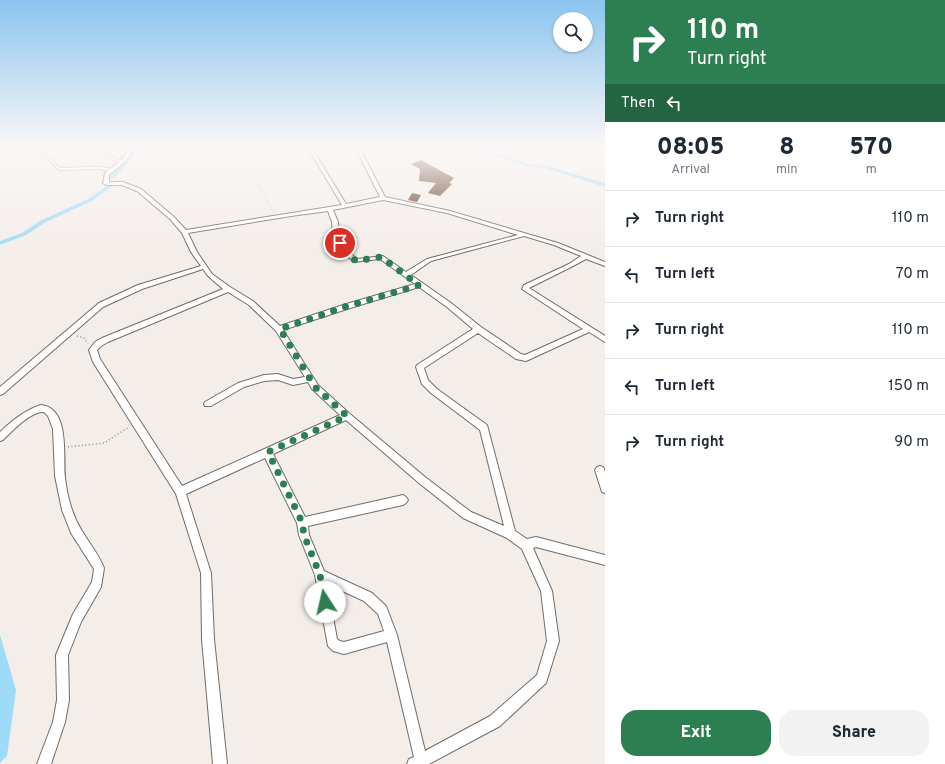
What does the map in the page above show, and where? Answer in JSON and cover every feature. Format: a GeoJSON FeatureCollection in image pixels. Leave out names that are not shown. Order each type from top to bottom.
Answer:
{"type":"FeatureCollection","features":[{"type":"Feature","properties":{"kind":"street"},"geometry":{"type":"LineString","coordinates":[[107,181],[106,183],[122,184],[139,190],[172,218],[185,232],[210,275],[228,289],[247,300],[280,329],[315,387],[347,416],[422,480],[467,514],[511,534],[526,545],[546,591],[553,641],[542,679],[495,721],[419,763],[391,635],[382,610],[368,597],[320,575]]}},
{"type":"Feature","properties":{"kind":"street"},"geometry":{"type":"LineString","coordinates":[[330,181],[345,206]]}},
{"type":"Feature","properties":{"kind":"street"},"geometry":{"type":"LineString","coordinates":[[374,181],[383,198]]}},
{"type":"Feature","properties":{"kind":"street"},"geometry":{"type":"LineString","coordinates":[[185,232],[330,209],[383,198],[448,212],[556,244],[605,264]]}},
{"type":"Feature","properties":{"kind":"street"},"geometry":{"type":"LineString","coordinates":[[330,209],[335,222],[336,236],[344,250],[356,261],[381,257],[449,305],[478,329],[519,357],[526,358],[590,329]]}},
{"type":"Feature","properties":{"kind":"street"},"geometry":{"type":"LineString","coordinates":[[406,275],[429,260],[523,235]]}},
{"type":"Feature","properties":{"kind":"street"},"geometry":{"type":"LineString","coordinates":[[586,256],[571,265],[526,286],[525,289],[605,339]]}},
{"type":"Feature","properties":{"kind":"street"},"geometry":{"type":"LineString","coordinates":[[0,392],[101,305],[140,286],[204,267]]}},
{"type":"Feature","properties":{"kind":"street"},"geometry":{"type":"LineString","coordinates":[[280,329],[345,307],[419,285]]}},
{"type":"Feature","properties":{"kind":"street"},"geometry":{"type":"LineString","coordinates":[[220,764],[208,639],[206,573],[180,492],[137,422],[96,360],[93,350],[98,344],[105,340],[228,289]]}},
{"type":"Feature","properties":{"kind":"street"},"geometry":{"type":"LineString","coordinates":[[478,329],[420,367],[425,382],[434,391],[484,428],[511,534]]}},
{"type":"Feature","properties":{"kind":"street"},"geometry":{"type":"LineString","coordinates":[[208,404],[241,385],[264,378],[278,377],[293,382],[310,379]]}},
{"type":"Feature","properties":{"kind":"street"},"geometry":{"type":"LineString","coordinates":[[0,437],[29,413],[38,409],[45,409],[54,417],[58,430],[58,449],[62,492],[74,527],[99,568],[97,583],[77,618],[62,655],[63,700],[59,722],[44,764]]}},
{"type":"Feature","properties":{"kind":"street"},"geometry":{"type":"LineString","coordinates":[[180,492],[347,416]]}},
{"type":"Feature","properties":{"kind":"street"},"geometry":{"type":"LineString","coordinates":[[268,452],[302,522],[304,535],[320,575],[332,642],[337,647],[344,648],[391,635]]}},
{"type":"Feature","properties":{"kind":"street"},"geometry":{"type":"LineString","coordinates":[[600,470],[605,489]]}},
{"type":"Feature","properties":{"kind":"street"},"geometry":{"type":"LineString","coordinates":[[302,522],[403,500]]}},
{"type":"Feature","properties":{"kind":"street"},"geometry":{"type":"LineString","coordinates":[[526,545],[536,542],[605,560]]}},
{"type":"Feature","properties":{"kind":"path"},"geometry":{"type":"LineString","coordinates":[[257,181],[276,217]]}},
{"type":"Feature","properties":{"kind":"path"},"geometry":{"type":"LineString","coordinates":[[68,332],[84,338],[93,350]]}},
{"type":"Feature","properties":{"kind":"path"},"geometry":{"type":"LineString","coordinates":[[58,449],[104,443],[137,422]]}},
{"type":"Feature","properties":{"kind":"water"},"geometry":{"type":"Polygon","coordinates":[[[0,635],[16,690],[7,756],[0,763],[0,635]]]}},
{"type":"Feature","properties":{"kind":"building"},"geometry":{"type":"Polygon","coordinates":[[[419,181],[451,181],[449,183],[452,184],[440,196],[428,193],[436,183],[419,181]]]}},
{"type":"Feature","properties":{"kind":"building"},"geometry":{"type":"Polygon","coordinates":[[[412,193],[421,195],[417,202],[408,200],[412,193]]]}},
{"type":"Feature","properties":{"kind":"waterway"},"geometry":{"type":"LineString","coordinates":[[591,181],[605,185]]}},
{"type":"Feature","properties":{"kind":"waterway"},"geometry":{"type":"LineString","coordinates":[[0,243],[24,234],[42,222],[90,200],[111,185]]}},
{"type":"Feature","properties":{"kind":"route"},"geometry":{"type":"LineString","coordinates":[[325,602],[320,575],[304,535],[302,522],[268,452],[347,416],[315,387],[280,329],[345,307],[419,285],[381,257],[356,261],[344,250],[340,243]]}}]}
